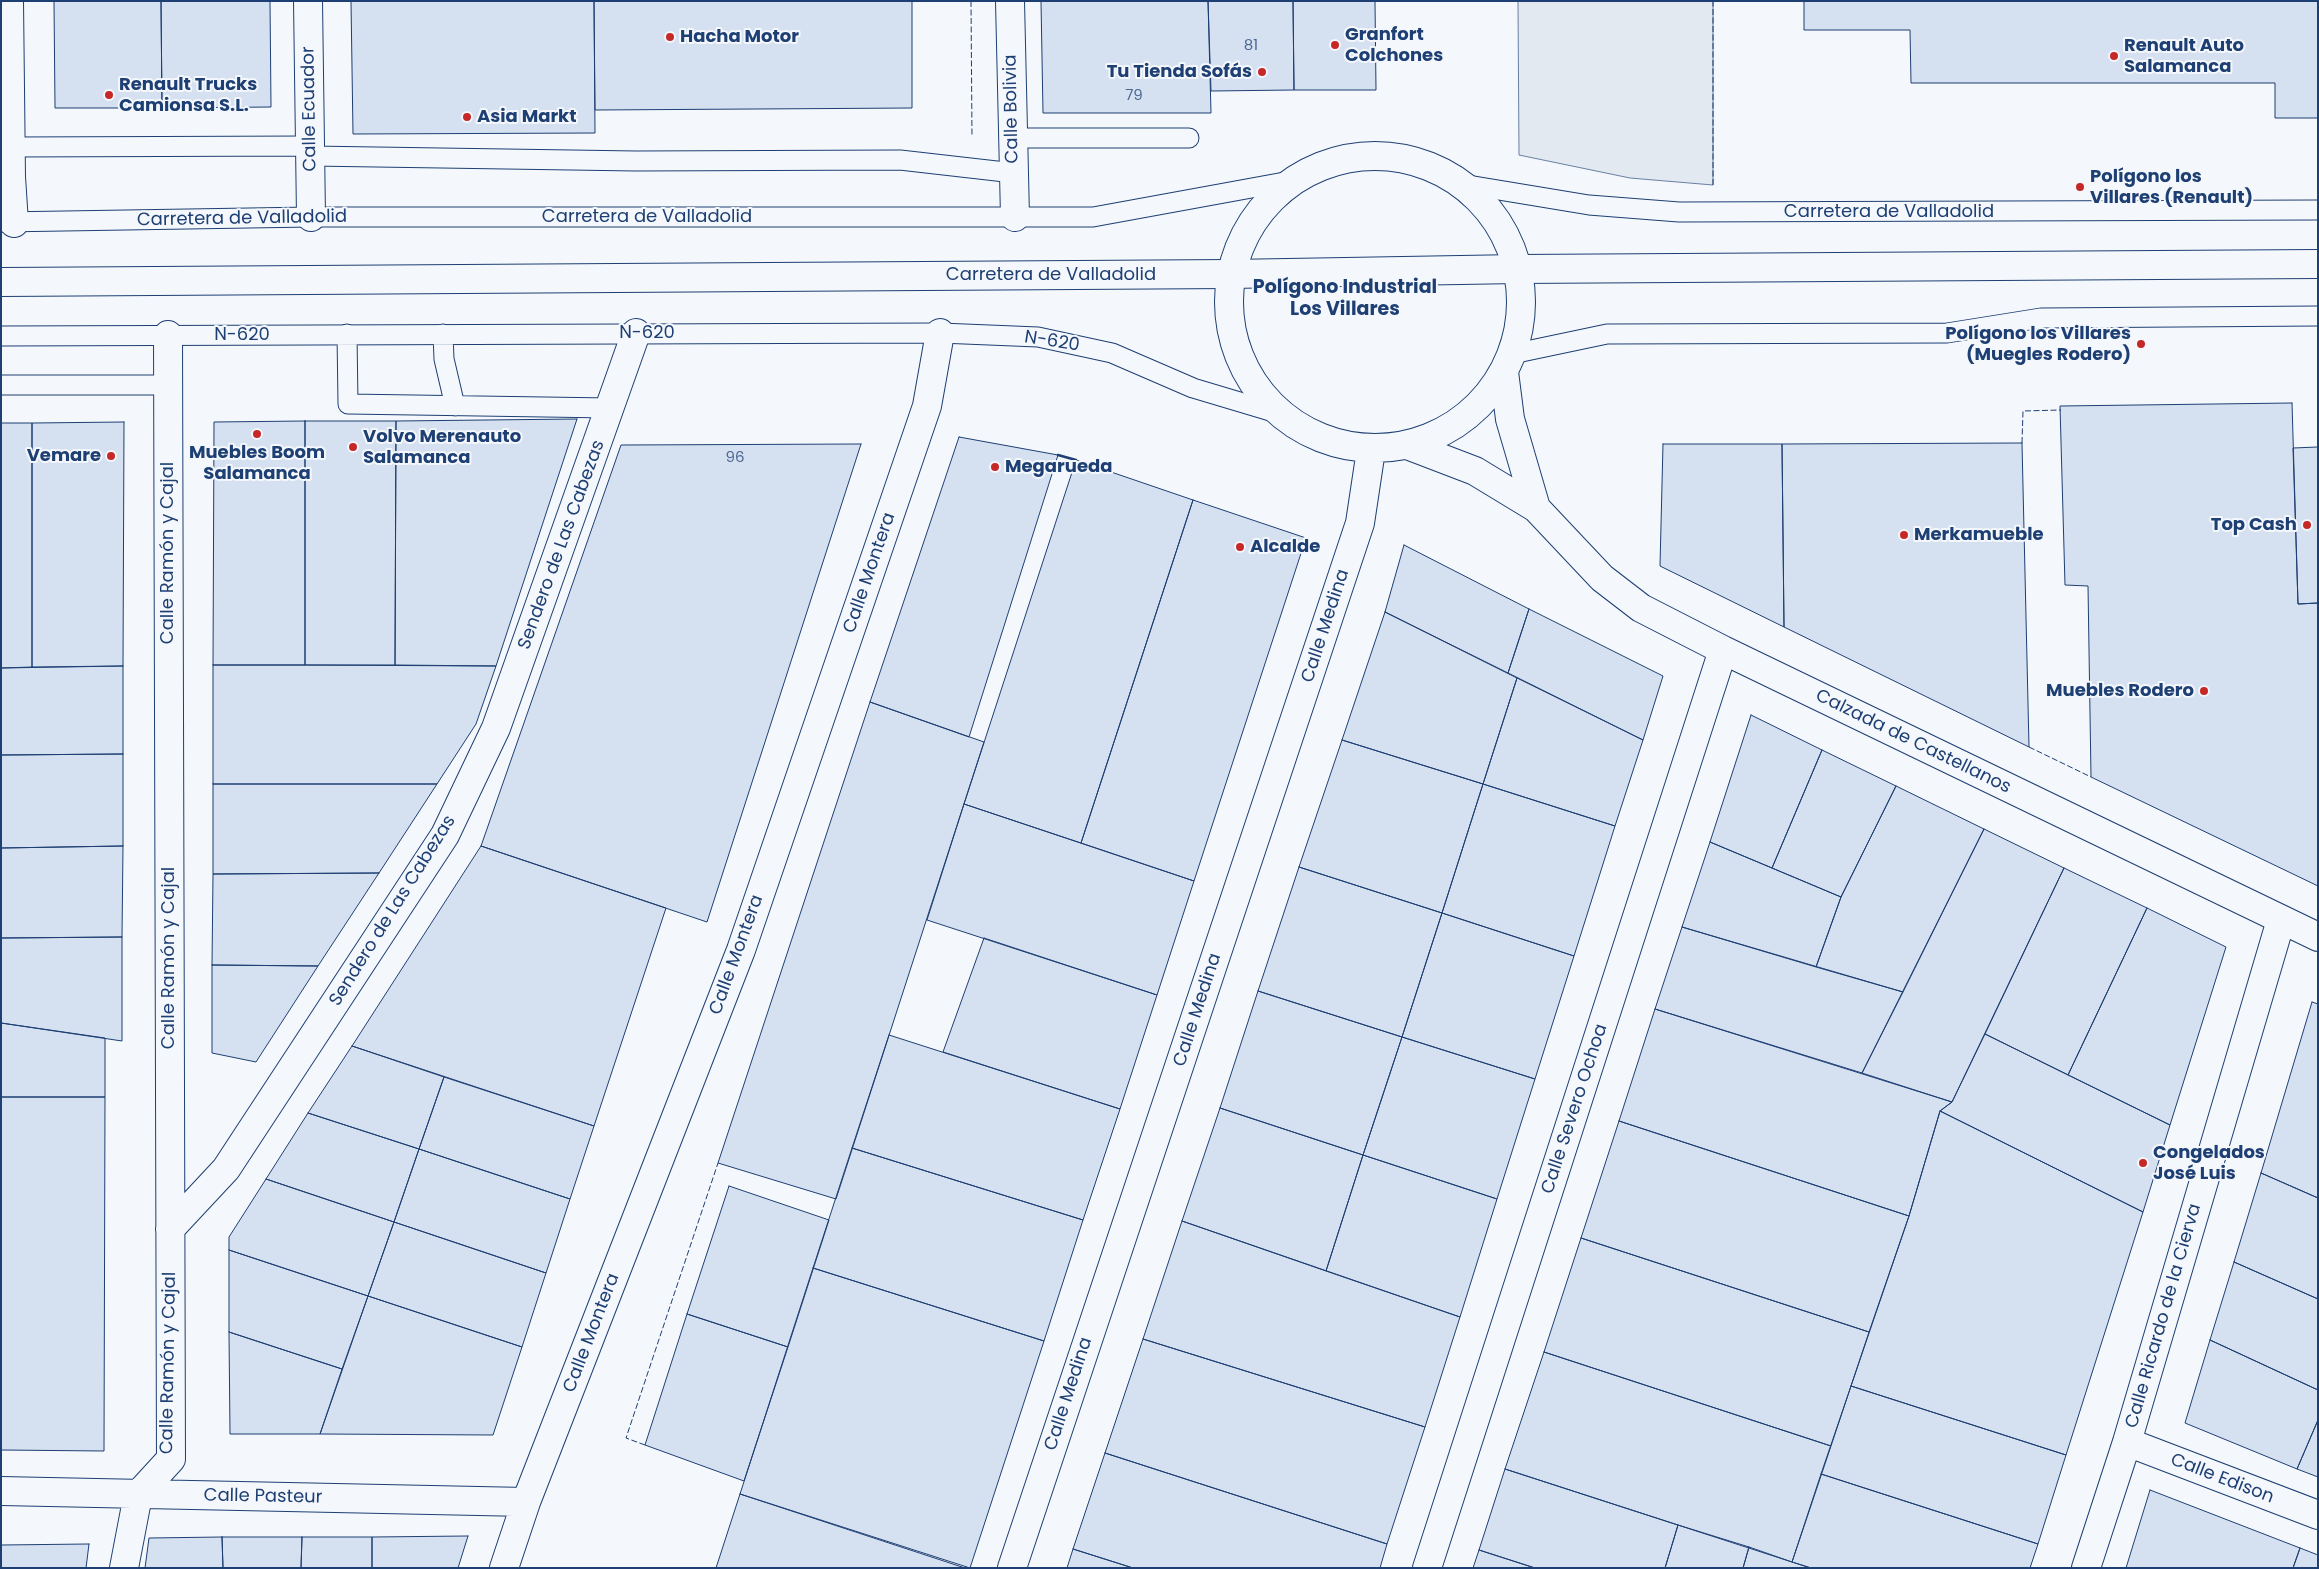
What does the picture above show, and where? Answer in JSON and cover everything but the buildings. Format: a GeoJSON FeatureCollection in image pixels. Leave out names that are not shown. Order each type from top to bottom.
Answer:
{"type":"FeatureCollection","features":[{"type":"Feature","properties":{"kind":"main road"},"geometry":{"type":"LineString","coordinates":[[8,223],[11,148],[9,1]]}},
{"type":"Feature","properties":{"kind":"main road","name":"Calle Ecuador"},"geometry":{"type":"LineString","coordinates":[[308,1],[311,218]]}},
{"type":"Feature","properties":{"kind":"main road","name":"Calle Bolivia"},"geometry":{"type":"LineString","coordinates":[[1010,1],[1014,217]]}},
{"type":"Feature","properties":{"kind":"main road","name":"Carretera de Valladolid"},"geometry":{"type":"LineString","coordinates":[[1376,155],[1422,163],[1462,184],[1498,221],[1518,269],[1522,298],[1520,326],[1508,363],[1479,406],[1445,431],[1407,445],[1372,450],[1319,438],[1280,414],[1247,374],[1230,326],[1230,274],[1244,234],[1262,207],[1290,181],[1331,161],[1376,155]]}},
{"type":"Feature","properties":{"kind":"main road","name":"Carretera de Valladolid"},"geometry":{"type":"LineString","coordinates":[[1,282],[1230,274],[1518,269],[2318,264]]}},
{"type":"Feature","properties":{"kind":"main road","name":"Sendero de Las Cabezas"},"geometry":{"type":"LineString","coordinates":[[170,1229],[226,1169],[445,836],[496,728],[636,333]]}},
{"type":"Feature","properties":{"kind":"main road","name":"Calle Montera"},"geometry":{"type":"LineString","coordinates":[[504,1568],[526,1502],[741,950],[928,406],[940,333]]}},
{"type":"Feature","properties":{"kind":"main road","name":"Calle Ramón y Cajal"},"geometry":{"type":"LineString","coordinates":[[138,1494],[171,1459],[168,335]]}},
{"type":"Feature","properties":{"kind":"main road","name":"Calzada de Castellanos"},"geometry":{"type":"LineString","coordinates":[[1508,363],[1510,419],[1536,508]]}},
{"type":"Feature","properties":{"kind":"main road","name":"Calzada de Castellanos"},"geometry":{"type":"LineString","coordinates":[[1407,445],[1474,471],[1536,508],[1602,578],[1640,608],[1723,650],[2318,937]]}},
{"type":"Feature","properties":{"kind":"main road","name":"Calle Medina"},"geometry":{"type":"LineString","coordinates":[[1012,1568],[1360,523],[1372,450]]}},
{"type":"Feature","properties":{"kind":"main road","name":"Calle Severo Ochoa"},"geometry":{"type":"LineString","coordinates":[[1427,1568],[1723,650]]}},
{"type":"Feature","properties":{"kind":"main road","name":"Calle Ricardo de la Cierva"},"geometry":{"type":"LineString","coordinates":[[2086,1568],[2127,1442],[2281,920]]}},
{"type":"Feature","properties":{"kind":"main road","name":"Calle Edison"},"geometry":{"type":"LineString","coordinates":[[2127,1442],[2318,1515]]}},
{"type":"Feature","properties":{"kind":"main road","name":"Calle Pasteur"},"geometry":{"type":"LineString","coordinates":[[1,1491],[526,1502]]}},
{"type":"Feature","properties":{"kind":"main road"},"geometry":{"type":"LineString","coordinates":[[124,1568],[138,1494]]}},
{"type":"Feature","properties":{"kind":"lane"},"geometry":{"type":"LineString","coordinates":[[1013,138],[1189,138]]}},
{"type":"Feature","properties":{"kind":"lane"},"geometry":{"type":"LineString","coordinates":[[11,148],[310,151],[636,161],[900,160],[1014,173]]}},
{"type":"Feature","properties":{"kind":"lane","name":"Carretera de Valladolid"},"geometry":{"type":"LineString","coordinates":[[8,223],[311,218],[1093,217],[1290,181]]}},
{"type":"Feature","properties":{"kind":"lane","name":"Carretera de Valladolid"},"geometry":{"type":"LineString","coordinates":[[1462,184],[1589,205],[1679,212],[2318,210]]}},
{"type":"Feature","properties":{"kind":"lane"},"geometry":{"type":"LineString","coordinates":[[1508,363],[1607,334],[1947,334],[2041,318],[2318,316]]}},
{"type":"Feature","properties":{"kind":"lane","name":"N-620"},"geometry":{"type":"LineString","coordinates":[[1,336],[940,333],[1038,337],[1112,353],[1193,388],[1280,414]]}},
{"type":"Feature","properties":{"kind":"lane"},"geometry":{"type":"LineString","coordinates":[[347,334],[348,404],[610,408]]}},
{"type":"Feature","properties":{"kind":"lane"},"geometry":{"type":"LineString","coordinates":[[443,334],[444,358],[455,406]]}},
{"type":"Feature","properties":{"kind":"lane"},"geometry":{"type":"LineString","coordinates":[[1,386],[168,385]]}},
{"type":"Feature","properties":{"kind":"shaded area"},"geometry":{"type":"Polygon","coordinates":[[[1518,1],[1713,1],[1713,185],[1630,178],[1519,155],[1518,1]]]}},
{"type":"Feature","properties":{"kind":"fence"},"geometry":{"type":"LineString","coordinates":[[971,1],[972,137]]}},
{"type":"Feature","properties":{"kind":"fence"},"geometry":{"type":"LineString","coordinates":[[1713,1],[1713,185]]}},
{"type":"Feature","properties":{"kind":"fence"},"geometry":{"type":"LineString","coordinates":[[2022,443],[2023,411],[2061,410]]}},
{"type":"Feature","properties":{"kind":"fence"},"geometry":{"type":"LineString","coordinates":[[2029,747],[2091,777]]}},
{"type":"Feature","properties":{"kind":"fence"},"geometry":{"type":"LineString","coordinates":[[645,1445],[626,1438],[718,1163]]}},
{"type":"Feature","properties":{"kind":"wall"},"geometry":{"type":"LineString","coordinates":[[1058,455],[1076,460]]}},
{"type":"Feature","properties":{"kind":"place","name":"Hacha Motor"},"geometry":{"type":"Point","coordinates":[670,37]}},
{"type":"Feature","properties":{"kind":"place","name":"Granfort Colchones"},"geometry":{"type":"Point","coordinates":[1335,45]}},
{"type":"Feature","properties":{"kind":"place","name":"Renault Auto Salamanca"},"geometry":{"type":"Point","coordinates":[2114,56]}},
{"type":"Feature","properties":{"kind":"place","name":"Tu Tienda Sofás"},"geometry":{"type":"Point","coordinates":[1262,72]}},
{"type":"Feature","properties":{"kind":"place","name":"Renault Trucks Camionsa S.L."},"geometry":{"type":"Point","coordinates":[109,95]}},
{"type":"Feature","properties":{"kind":"place","name":"Asia Markt"},"geometry":{"type":"Point","coordinates":[467,117]}},
{"type":"Feature","properties":{"kind":"place","name":"Polígono los Villares (Renault)"},"geometry":{"type":"Point","coordinates":[2080,187]}},
{"type":"Feature","properties":{"kind":"place","name":"Polígono los Villares (Muegles Rodero)"},"geometry":{"type":"Point","coordinates":[2141,344]}},
{"type":"Feature","properties":{"kind":"place","name":"Muebles Boom Salamanca"},"geometry":{"type":"Point","coordinates":[257,434]}},
{"type":"Feature","properties":{"kind":"place","name":"Volvo Merenauto Salamanca"},"geometry":{"type":"Point","coordinates":[353,447]}},
{"type":"Feature","properties":{"kind":"place","name":"Vemare"},"geometry":{"type":"Point","coordinates":[111,456]}},
{"type":"Feature","properties":{"kind":"place","name":"Megarueda"},"geometry":{"type":"Point","coordinates":[995,467]}},
{"type":"Feature","properties":{"kind":"place","name":"Top Cash"},"geometry":{"type":"Point","coordinates":[2307,525]}},
{"type":"Feature","properties":{"kind":"place","name":"Merkamueble"},"geometry":{"type":"Point","coordinates":[1904,535]}},
{"type":"Feature","properties":{"kind":"place","name":"Alcalde"},"geometry":{"type":"Point","coordinates":[1240,547]}},
{"type":"Feature","properties":{"kind":"place","name":"Muebles Rodero"},"geometry":{"type":"Point","coordinates":[2204,691]}},
{"type":"Feature","properties":{"kind":"place","name":"Congelados José Luis"},"geometry":{"type":"Point","coordinates":[2143,1163]}},
{"type":"Feature","properties":{"kind":"district","name":"Polígono Industrial Los Villares"},"geometry":{"type":"Point","coordinates":[1345,299]}}]}
